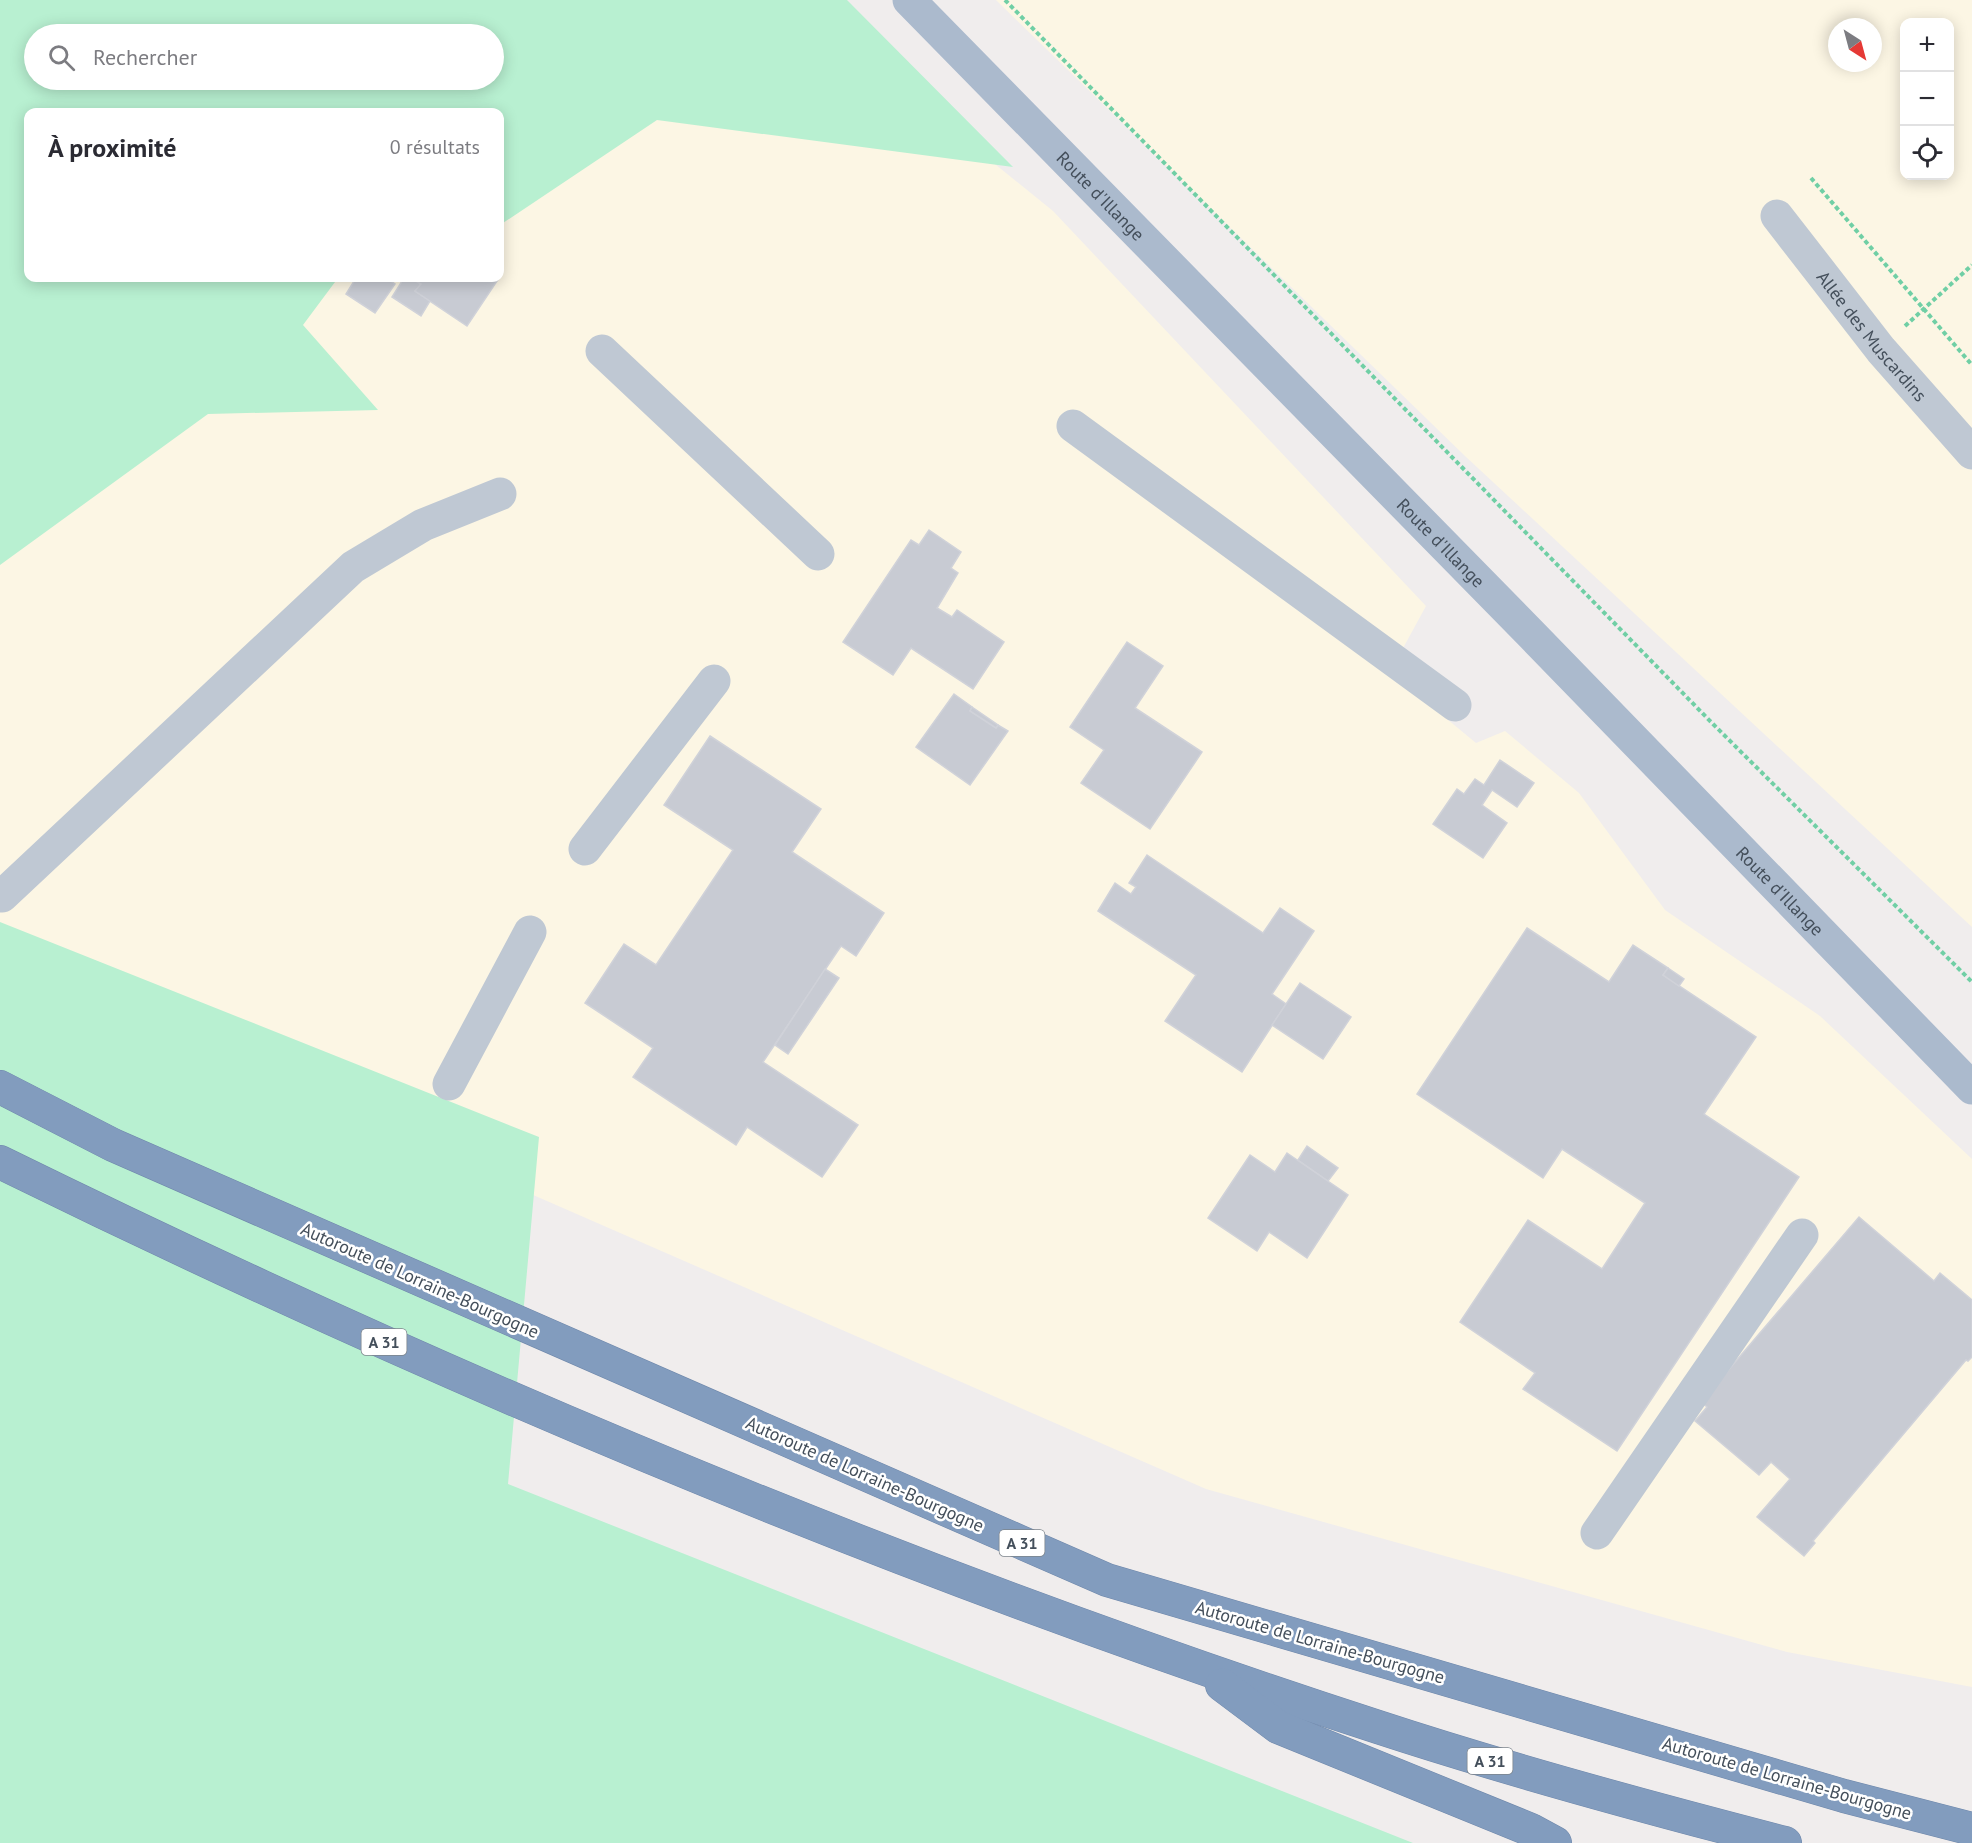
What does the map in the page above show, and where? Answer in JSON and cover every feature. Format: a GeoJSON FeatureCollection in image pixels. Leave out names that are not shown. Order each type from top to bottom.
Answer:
{"type":"FeatureCollection","features":[{"type":"Feature","properties":{"kind":"highway","name":"Autoroute de Lorraine-Bourgogne"},"geometry":{"type":"LineString","coordinates":[[0,1087],[113,1145],[1107,1580],[1844,1796],[1972,1829]]}},
{"type":"Feature","properties":{"kind":"highway","name":"A 31"},"geometry":{"type":"LineString","coordinates":[[0,1162],[445,1370],[662,1462],[872,1546],[1199,1668],[1382,1729],[1539,1776],[1785,1843]]}},
{"type":"Feature","properties":{"kind":"highway"},"geometry":{"type":"LineString","coordinates":[[1199,1668],[1278,1726],[1531,1830],[1555,1843]]}},
{"type":"Feature","properties":{"kind":"main road","name":"Route d'Illange"},"geometry":{"type":"LineString","coordinates":[[909,0],[1533,636],[1972,1089]]}},
{"type":"Feature","properties":{"kind":"lane","name":"Allée des Muscardins"},"geometry":{"type":"LineString","coordinates":[[1776,216],[1881,350],[1972,453]]}},
{"type":"Feature","properties":{"kind":"lane"},"geometry":{"type":"LineString","coordinates":[[602,351],[818,554]]}},
{"type":"Feature","properties":{"kind":"lane"},"geometry":{"type":"LineString","coordinates":[[1073,426],[1455,705]]}},
{"type":"Feature","properties":{"kind":"lane"},"geometry":{"type":"LineString","coordinates":[[2,896],[353,567],[423,525],[500,494]]}},
{"type":"Feature","properties":{"kind":"lane"},"geometry":{"type":"LineString","coordinates":[[585,849],[714,681]]}},
{"type":"Feature","properties":{"kind":"lane"},"geometry":{"type":"LineString","coordinates":[[449,1084],[530,932]]}},
{"type":"Feature","properties":{"kind":"lane"},"geometry":{"type":"LineString","coordinates":[[1597,1533],[1802,1235]]}},
{"type":"Feature","properties":{"kind":"path"},"geometry":{"type":"LineString","coordinates":[[1005,0],[1713,724],[1972,982]]}},
{"type":"Feature","properties":{"kind":"path"},"geometry":{"type":"LineString","coordinates":[[1811,178],[1972,366]]}},
{"type":"Feature","properties":{"kind":"path"},"geometry":{"type":"LineString","coordinates":[[1881,350],[1922,309],[1972,265]]}},
{"type":"Feature","properties":{"kind":"shaded area"},"geometry":{"type":"Polygon","coordinates":[[[761,0],[900,87],[1053,211],[1426,606],[1390,672],[1476,743],[1505,731],[1579,793],[1665,910],[1820,1016],[1972,1159],[1972,1687],[1787,1652],[1206,1489],[467,1166],[0,953],[0,473],[308,282],[504,282],[504,160],[761,0]]]}},
{"type":"Feature","properties":{"kind":"shaded area"},"geometry":{"type":"Polygon","coordinates":[[[996,0],[1972,0],[1972,927],[1465,456],[996,0]]]}},
{"type":"Feature","properties":{"kind":"green space"},"geometry":{"type":"Polygon","coordinates":[[[0,0],[847,0],[1013,167],[657,120],[504,222],[504,108],[24,108],[24,282],[335,282],[303,325],[378,410],[208,414],[0,565],[0,0]]]}},
{"type":"Feature","properties":{"kind":"green space"},"geometry":{"type":"Polygon","coordinates":[[[0,922],[539,1137],[508,1484],[1413,1843],[0,1843],[0,922]]]}},
{"type":"Feature","properties":{"kind":"building"},"geometry":{"type":"Polygon","coordinates":[[[354,282],[392,282],[395,284],[375,313],[346,294],[354,282]]]}},
{"type":"Feature","properties":{"kind":"building"},"geometry":{"type":"Polygon","coordinates":[[[401,282],[418,282],[421,284],[415,291],[430,301],[421,316],[392,297],[401,282]]]}},
{"type":"Feature","properties":{"kind":"building"},"geometry":{"type":"Polygon","coordinates":[[[418,282],[496,282],[467,326],[415,291],[421,284],[418,282]]]}},
{"type":"Feature","properties":{"kind":"building"},"geometry":{"type":"Polygon","coordinates":[[[929,530],[961,552],[951,568],[958,573],[937,608],[952,617],[957,610],[1004,642],[973,689],[911,648],[893,675],[843,642],[911,540],[919,545],[929,530]]]}},
{"type":"Feature","properties":{"kind":"building"},"geometry":{"type":"Polygon","coordinates":[[[1127,642],[1163,666],[1135,708],[1202,752],[1150,829],[1081,783],[1104,750],[1070,727],[1127,642]]]}},
{"type":"Feature","properties":{"kind":"building"},"geometry":{"type":"Polygon","coordinates":[[[954,694],[972,707],[970,711],[996,728],[998,725],[1008,731],[970,785],[916,747],[954,694]]]}},
{"type":"Feature","properties":{"kind":"building"},"geometry":{"type":"Polygon","coordinates":[[[972,707],[998,725],[996,728],[970,711],[972,707]]]}},
{"type":"Feature","properties":{"kind":"building"},"geometry":{"type":"Polygon","coordinates":[[[710,736],[821,809],[792,852],[884,913],[856,956],[841,946],[763,1062],[858,1125],[822,1177],[747,1127],[736,1145],[633,1077],[653,1048],[585,1003],[624,944],[656,965],[733,850],[664,805],[710,736]]]}},
{"type":"Feature","properties":{"kind":"building"},"geometry":{"type":"Polygon","coordinates":[[[1500,760],[1534,783],[1517,807],[1492,790],[1482,805],[1507,823],[1483,858],[1433,824],[1457,789],[1464,794],[1475,779],[1484,785],[1500,760]]]}},
{"type":"Feature","properties":{"kind":"building"},"geometry":{"type":"Polygon","coordinates":[[[1147,855],[1263,933],[1280,908],[1314,931],[1272,994],[1286,1004],[1242,1072],[1165,1021],[1196,975],[1098,911],[1115,883],[1131,894],[1136,887],[1129,883],[1147,855]]]}},
{"type":"Feature","properties":{"kind":"building"},"geometry":{"type":"Polygon","coordinates":[[[1527,928],[1609,982],[1633,945],[1668,968],[1663,975],[1756,1037],[1704,1114],[1799,1177],[1617,1451],[1523,1389],[1535,1373],[1460,1322],[1528,1220],[1602,1269],[1645,1203],[1562,1149],[1543,1178],[1417,1094],[1527,928]]]}},
{"type":"Feature","properties":{"kind":"building"},"geometry":{"type":"Polygon","coordinates":[[[1668,968],[1684,979],[1679,986],[1663,975],[1668,968]]]}},
{"type":"Feature","properties":{"kind":"building"},"geometry":{"type":"Polygon","coordinates":[[[825,969],[839,978],[788,1054],[775,1045],[825,969]]]}},
{"type":"Feature","properties":{"kind":"building"},"geometry":{"type":"Polygon","coordinates":[[[1300,983],[1351,1017],[1323,1059],[1272,1025],[1300,983]]]}},
{"type":"Feature","properties":{"kind":"building"},"geometry":{"type":"Polygon","coordinates":[[[1307,1146],[1338,1168],[1328,1181],[1298,1160],[1307,1146]]]}},
{"type":"Feature","properties":{"kind":"building"},"geometry":{"type":"Polygon","coordinates":[[[1287,1153],[1348,1195],[1307,1258],[1269,1232],[1257,1251],[1208,1218],[1250,1155],[1275,1172],[1287,1153]]]}},
{"type":"Feature","properties":{"kind":"building"},"geometry":{"type":"Polygon","coordinates":[[[1859,1217],[1934,1281],[1940,1273],[1972,1300],[1972,1357],[1966,1360],[1813,1541],[1815,1543],[1804,1556],[1757,1517],[1790,1479],[1771,1462],[1759,1475],[1695,1421],[1707,1407],[1701,1402],[1859,1217]]]}}]}
